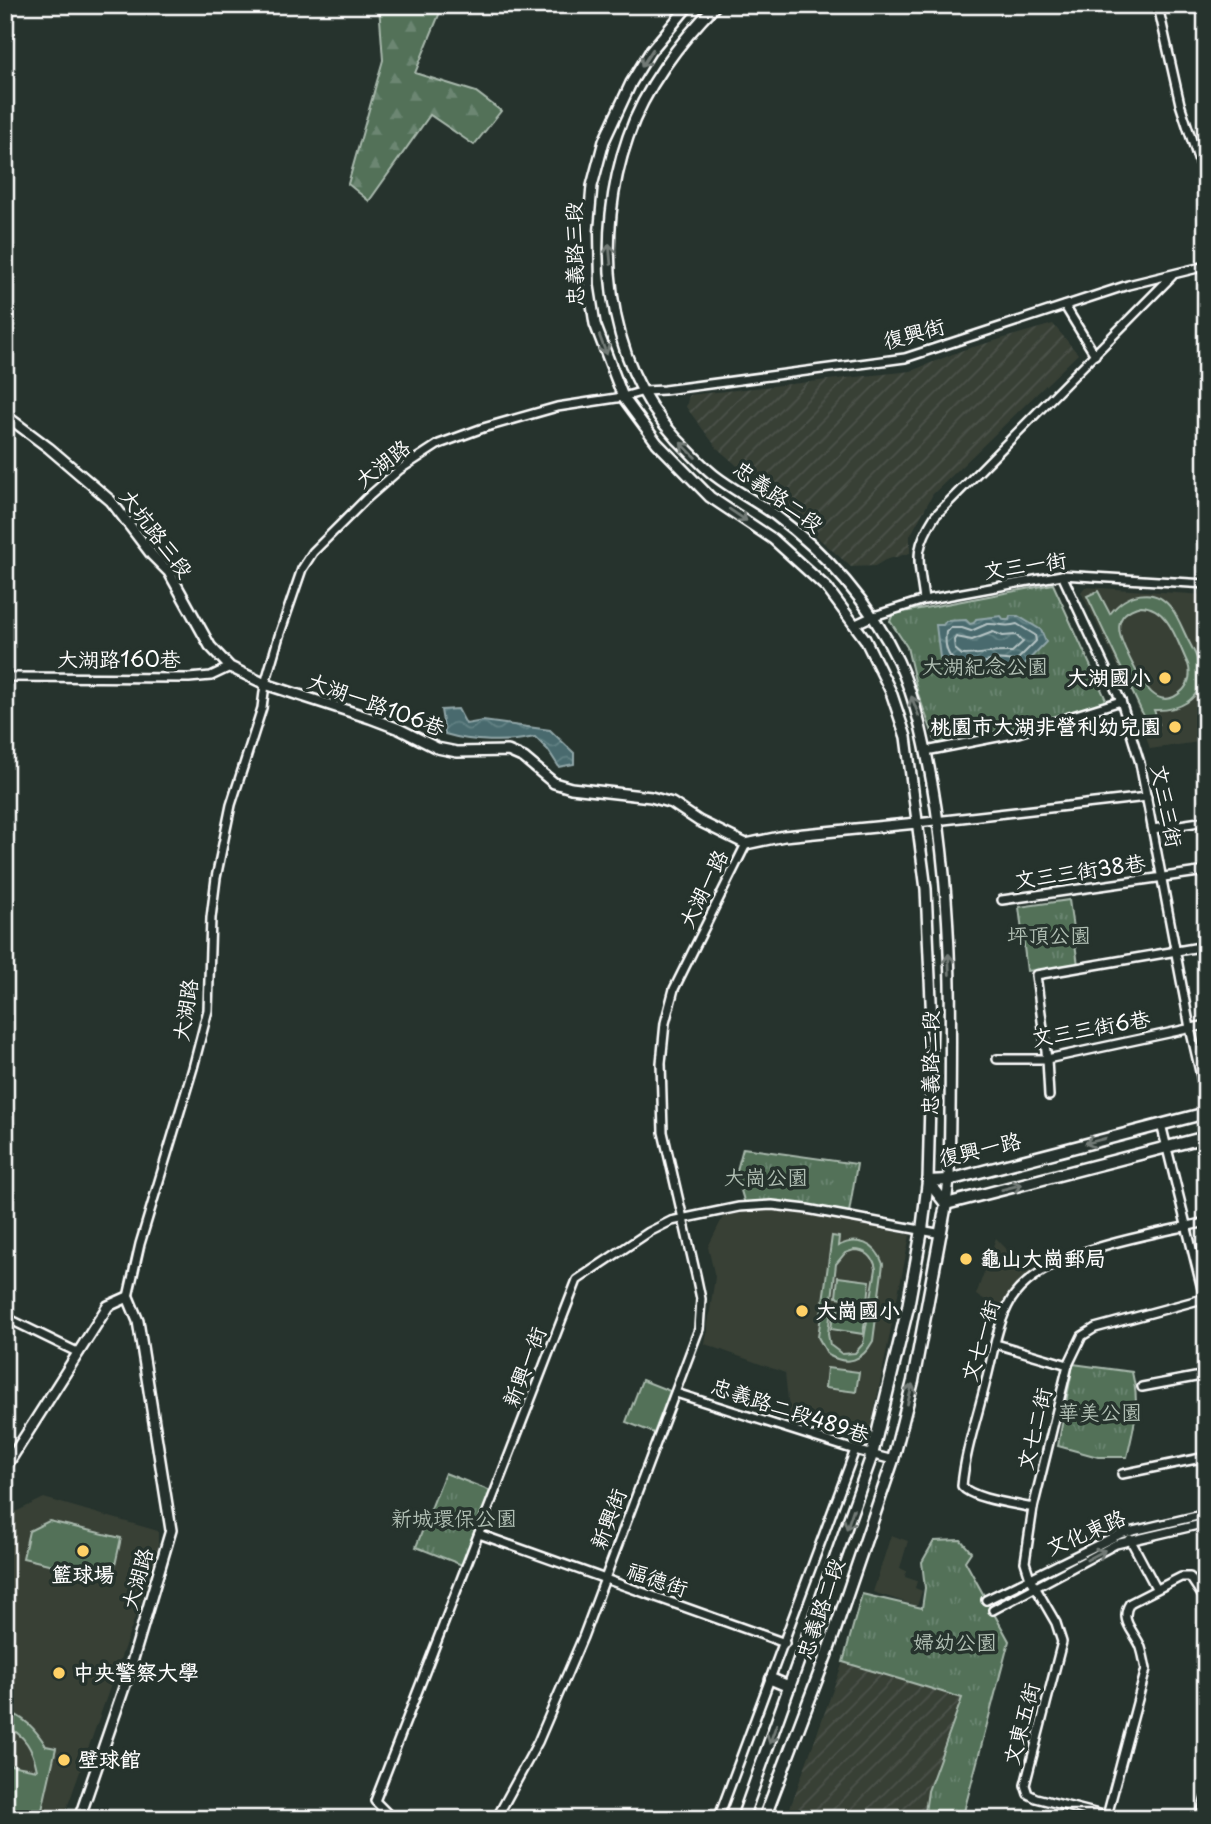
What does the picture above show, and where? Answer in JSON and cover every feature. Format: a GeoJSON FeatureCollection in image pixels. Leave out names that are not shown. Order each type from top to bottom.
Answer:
{"type":"FeatureCollection","features":[{"type":"Feature","properties":{"kind":"main road","name":"復興一路"},"geometry":{"type":"LineString","coordinates":[[928,1181],[949,1180],[1206,1113]]}},
{"type":"Feature","properties":{"kind":"main road","name":"復興一路"},"geometry":{"type":"LineString","coordinates":[[928,1181],[946,1204],[1206,1137]]}},
{"type":"Feature","properties":{"kind":"main road","name":"忠義路二段"},"geometry":{"type":"LineString","coordinates":[[742,1819],[872,1455],[908,1307],[928,1181]]}},
{"type":"Feature","properties":{"kind":"main road","name":"忠義路二段"},"geometry":{"type":"LineString","coordinates":[[764,1819],[830,1644],[893,1460],[914,1381],[946,1204]]}},
{"type":"Feature","properties":{"kind":"main road"},"geometry":{"type":"LineString","coordinates":[[771,1679],[790,1687]]}},
{"type":"Feature","properties":{"kind":"street","name":"忠義路三段"},"geometry":{"type":"LineString","coordinates":[[623,397],[595,324],[589,286],[588,231],[592,186],[604,141],[631,83],[650,52],[690,5]]}},
{"type":"Feature","properties":{"kind":"street","name":"忠義路三段"},"geometry":{"type":"LineString","coordinates":[[644,391],[623,342],[614,310],[608,227],[628,135],[642,106],[668,64],[716,5]]}},
{"type":"Feature","properties":{"kind":"street"},"geometry":{"type":"LineString","coordinates":[[1160,5],[1180,104],[1206,183]]}},
{"type":"Feature","properties":{"kind":"street","name":"復興街"},"geometry":{"type":"LineString","coordinates":[[623,397],[644,391],[905,358],[1128,285],[1206,266]]}},
{"type":"Feature","properties":{"kind":"street"},"geometry":{"type":"LineString","coordinates":[[924,600],[918,552],[922,538],[935,516],[1173,276]]}},
{"type":"Feature","properties":{"kind":"street"},"geometry":{"type":"LineString","coordinates":[[1065,306],[1095,355]]}},
{"type":"Feature","properties":{"kind":"street","name":"忠義路二段"},"geometry":{"type":"LineString","coordinates":[[644,391],[674,436],[714,475],[774,514],[816,547],[865,606],[897,660],[921,720],[939,821],[949,945],[951,1017],[949,1180],[946,1204]]}},
{"type":"Feature","properties":{"kind":"street","name":"忠義路二段"},"geometry":{"type":"LineString","coordinates":[[623,397],[657,443],[688,477],[710,497],[773,539],[827,588],[865,639],[891,692],[905,737],[926,889],[932,1023],[928,1181]]}},
{"type":"Feature","properties":{"kind":"street","name":"大湖路"},"geometry":{"type":"LineString","coordinates":[[79,1819],[128,1676],[171,1530],[138,1321],[128,1297],[140,1244],[194,1068],[208,1010],[211,918],[231,805],[262,708],[265,684],[302,569],[313,552],[344,519],[399,470],[439,444],[483,428],[558,407],[623,397]]}},
{"type":"Feature","properties":{"kind":"street","name":"大坑路三段"},"geometry":{"type":"LineString","coordinates":[[5,415],[111,501],[152,555],[169,572],[210,646],[230,667],[265,684]]}},
{"type":"Feature","properties":{"kind":"street","name":"文三一街"},"geometry":{"type":"LineString","coordinates":[[854,625],[924,600],[1062,575],[1206,584]]}},
{"type":"Feature","properties":{"kind":"street","name":"文三三街"},"geometry":{"type":"LineString","coordinates":[[1062,575],[1121,701],[1140,763],[1190,1028],[1206,1098]]}},
{"type":"Feature","properties":{"kind":"street","name":"大湖路160巷"},"geometry":{"type":"LineString","coordinates":[[5,677],[188,678],[211,676],[230,667]]}},
{"type":"Feature","properties":{"kind":"street","name":"大湖一路106巷"},"geometry":{"type":"LineString","coordinates":[[265,684],[370,718],[438,748],[457,752],[508,751],[524,758],[554,783],[571,788],[651,797],[672,803],[699,821],[746,844]]}},
{"type":"Feature","properties":{"kind":"street"},"geometry":{"type":"LineString","coordinates":[[926,751],[1018,733],[1121,701]]}},
{"type":"Feature","properties":{"kind":"street","name":"大湖一路"},"geometry":{"type":"LineString","coordinates":[[683,1219],[663,1132],[661,1063],[665,1023],[674,989],[746,844],[784,836],[1147,797]]}},
{"type":"Feature","properties":{"kind":"street"},"geometry":{"type":"LineString","coordinates":[[1153,829],[1206,821]]}},
{"type":"Feature","properties":{"kind":"street","name":"文三三街38巷"},"geometry":{"type":"LineString","coordinates":[[1002,900],[1206,871]]}},
{"type":"Feature","properties":{"kind":"street"},"geometry":{"type":"LineString","coordinates":[[1049,1096],[1036,975],[1206,946]]}},
{"type":"Feature","properties":{"kind":"street","name":"文三三街6巷"},"geometry":{"type":"LineString","coordinates":[[997,1059],[1047,1059],[1206,1025]]}},
{"type":"Feature","properties":{"kind":"street"},"geometry":{"type":"LineString","coordinates":[[1161,1124],[1205,1301]]}},
{"type":"Feature","properties":{"kind":"street","name":"新興一街"},"geometry":{"type":"LineString","coordinates":[[393,1819],[375,1801],[577,1280],[649,1232],[671,1221],[739,1207],[772,1205],[942,1234]]}},
{"type":"Feature","properties":{"kind":"street","name":"新興街"},"geometry":{"type":"LineString","coordinates":[[496,1819],[538,1742],[605,1580],[699,1328],[696,1275],[683,1219]]}},
{"type":"Feature","properties":{"kind":"street","name":"文七一街"},"geometry":{"type":"LineString","coordinates":[[1033,1508],[966,1492],[962,1486],[1003,1315],[1020,1287],[1056,1262],[1074,1254],[1206,1222]]}},
{"type":"Feature","properties":{"kind":"street"},"geometry":{"type":"LineString","coordinates":[[5,1468],[108,1306],[128,1297]]}},
{"type":"Feature","properties":{"kind":"street","name":"文七二街"},"geometry":{"type":"LineString","coordinates":[[1030,1578],[1025,1562],[1033,1508],[1068,1365],[1083,1336],[1095,1328],[1205,1301]]}},
{"type":"Feature","properties":{"kind":"street"},"geometry":{"type":"LineString","coordinates":[[5,1317],[79,1353]]}},
{"type":"Feature","properties":{"kind":"street"},"geometry":{"type":"LineString","coordinates":[[996,1344],[1068,1365]]}},
{"type":"Feature","properties":{"kind":"street"},"geometry":{"type":"LineString","coordinates":[[1142,1388],[1206,1375]]}},
{"type":"Feature","properties":{"kind":"street","name":"忠義路二段489巷"},"geometry":{"type":"LineString","coordinates":[[676,1393],[893,1460]]}},
{"type":"Feature","properties":{"kind":"street"},"geometry":{"type":"LineString","coordinates":[[718,1819],[855,1450]]}},
{"type":"Feature","properties":{"kind":"street"},"geometry":{"type":"LineString","coordinates":[[1122,1474],[1206,1457]]}},
{"type":"Feature","properties":{"kind":"street","name":"文化東路"},"geometry":{"type":"LineString","coordinates":[[986,1600],[1086,1549],[1126,1532],[1206,1514]]}},
{"type":"Feature","properties":{"kind":"street","name":"文化東路"},"geometry":{"type":"LineString","coordinates":[[993,1611],[1116,1545],[1206,1523]]}},
{"type":"Feature","properties":{"kind":"street"},"geometry":{"type":"LineString","coordinates":[[1126,1532],[1156,1588]]}},
{"type":"Feature","properties":{"kind":"street","name":"福德街"},"geometry":{"type":"LineString","coordinates":[[479,1534],[785,1643]]}},
{"type":"Feature","properties":{"kind":"street"},"geometry":{"type":"LineString","coordinates":[[1107,1816],[1146,1669],[1141,1647],[1125,1619],[1126,1610],[1130,1603],[1181,1577],[1189,1577],[1206,1601]]}},
{"type":"Feature","properties":{"kind":"street","name":"文東五街"},"geometry":{"type":"LineString","coordinates":[[1030,1578],[1056,1623],[1062,1643],[1025,1785],[1028,1794],[1118,1819]]}},
{"type":"Feature","properties":{"kind":"street"},"geometry":{"type":"LineString","coordinates":[[1200,1819],[1206,1798]]}},
{"type":"Feature","properties":{"kind":"shaded area"},"geometry":{"type":"Polygon","coordinates":[[[1053,324],[1078,354],[933,494],[910,536],[910,553],[885,560],[875,566],[851,567],[717,448],[686,407],[689,395],[911,371],[963,350],[1053,324]]]}},
{"type":"Feature","properties":{"kind":"shaded area","name":"大湖國小"},"geometry":{"type":"Polygon","coordinates":[[[1085,587],[1206,595],[1206,741],[1150,749],[1135,700],[1081,592],[1085,587]]]}},
{"type":"Feature","properties":{"kind":"shaded area","name":"大崗國小"},"geometry":{"type":"Polygon","coordinates":[[[782,1208],[910,1235],[868,1442],[790,1418],[785,1373],[705,1344],[715,1277],[708,1247],[725,1213],[738,1209],[782,1208]]]}},
{"type":"Feature","properties":{"kind":"shaded area"},"geometry":{"type":"Polygon","coordinates":[[[996,1238],[1016,1259],[1031,1269],[1033,1274],[1013,1289],[1001,1308],[976,1295],[996,1238]]]}},
{"type":"Feature","properties":{"kind":"shaded area","name":"中央警察大學"},"geometry":{"type":"Polygon","coordinates":[[[44,1498],[158,1531],[158,1553],[63,1819],[5,1819],[5,1517],[44,1498]]]}},
{"type":"Feature","properties":{"kind":"shaded area"},"geometry":{"type":"Polygon","coordinates":[[[891,1535],[908,1541],[900,1568],[906,1571],[905,1577],[917,1581],[915,1588],[922,1591],[917,1606],[873,1592],[891,1535]]]}},
{"type":"Feature","properties":{"kind":"shaded area"},"geometry":{"type":"Polygon","coordinates":[[[843,1662],[962,1698],[928,1791],[924,1819],[786,1819],[843,1662]]]}},
{"type":"Feature","properties":{"kind":"green space"},"geometry":{"type":"Polygon","coordinates":[[[379,5],[443,5],[415,73],[476,92],[501,111],[474,145],[430,115],[369,201],[348,184],[383,60],[379,5]]]}},
{"type":"Feature","properties":{"kind":"green space","name":"大湖紀念公園"},"geometry":{"type":"Polygon","coordinates":[[[1053,584],[1108,704],[986,739],[940,744],[935,740],[918,694],[907,647],[890,621],[893,614],[1053,584]]]}},
{"type":"Feature","properties":{"kind":"green space"},"geometry":{"type":"Polygon","coordinates":[[[1098,591],[1110,614],[1131,597],[1148,594],[1157,596],[1165,601],[1176,616],[1196,654],[1201,672],[1200,682],[1198,690],[1187,702],[1171,709],[1154,710],[1159,724],[1149,727],[1087,596],[1098,591]],[[1141,606],[1130,610],[1123,615],[1119,629],[1124,646],[1140,678],[1152,693],[1166,699],[1183,690],[1189,677],[1189,667],[1171,627],[1159,612],[1141,606]]]}},
{"type":"Feature","properties":{"kind":"green space","name":"坪頂公園"},"geometry":{"type":"Polygon","coordinates":[[[1069,900],[1078,965],[1027,971],[1019,907],[1069,900]]]}},
{"type":"Feature","properties":{"kind":"green space","name":"大崗公園"},"geometry":{"type":"Polygon","coordinates":[[[743,1148],[857,1164],[849,1213],[773,1203],[745,1204],[736,1174],[743,1148]]]}},
{"type":"Feature","properties":{"kind":"green space"},"geometry":{"type":"Polygon","coordinates":[[[832,1236],[839,1237],[838,1246],[859,1242],[871,1246],[883,1264],[873,1341],[869,1348],[854,1360],[842,1360],[828,1355],[818,1337],[832,1236]],[[858,1250],[845,1253],[836,1264],[828,1334],[830,1345],[842,1354],[855,1353],[863,1344],[876,1269],[871,1258],[858,1250]]]}},
{"type":"Feature","properties":{"kind":"green space"},"geometry":{"type":"Polygon","coordinates":[[[838,1277],[870,1281],[868,1301],[836,1297],[838,1277]]]}},
{"type":"Feature","properties":{"kind":"green space"},"geometry":{"type":"Polygon","coordinates":[[[834,1309],[866,1314],[863,1334],[831,1329],[834,1309]]]}},
{"type":"Feature","properties":{"kind":"green space","name":"華美公園"},"geometry":{"type":"Polygon","coordinates":[[[1073,1364],[1132,1372],[1136,1414],[1127,1457],[1098,1457],[1058,1446],[1073,1364]]]}},
{"type":"Feature","properties":{"kind":"green space"},"geometry":{"type":"Polygon","coordinates":[[[827,1368],[859,1372],[856,1392],[825,1388],[827,1368]]]}},
{"type":"Feature","properties":{"kind":"green space"},"geometry":{"type":"Polygon","coordinates":[[[642,1380],[670,1391],[654,1433],[626,1422],[642,1380]]]}},
{"type":"Feature","properties":{"kind":"green space","name":"新城環保公園"},"geometry":{"type":"Polygon","coordinates":[[[445,1473],[491,1491],[462,1565],[416,1547],[445,1473]]]}},
{"type":"Feature","properties":{"kind":"green space"},"geometry":{"type":"Polygon","coordinates":[[[49,1521],[121,1538],[112,1579],[23,1558],[29,1531],[49,1521]]]}},
{"type":"Feature","properties":{"kind":"green space","name":"婦幼公園"},"geometry":{"type":"Polygon","coordinates":[[[961,1540],[971,1552],[965,1561],[1009,1641],[962,1819],[924,1819],[928,1791],[962,1698],[843,1662],[862,1594],[922,1608],[925,1588],[922,1562],[934,1541],[961,1540]]]}},
{"type":"Feature","properties":{"kind":"green space"},"geometry":{"type":"Polygon","coordinates":[[[5,1710],[29,1724],[46,1746],[56,1748],[40,1819],[5,1819],[5,1764],[37,1770],[27,1744],[18,1733],[5,1726],[5,1710]]]}},
{"type":"Feature","properties":{"kind":"water"},"geometry":{"type":"Polygon","coordinates":[[[1001,616],[1004,620],[1009,620],[1010,616],[1018,616],[1041,630],[1046,642],[1020,669],[969,670],[955,674],[945,660],[940,658],[936,625],[943,625],[946,621],[966,620],[970,624],[976,619],[1001,616]]]}},
{"type":"Feature","properties":{"kind":"water"},"geometry":{"type":"Polygon","coordinates":[[[458,709],[466,724],[483,721],[550,730],[574,753],[574,764],[559,767],[535,737],[490,741],[445,734],[441,710],[458,709]]]}},
{"type":"Feature","properties":{"kind":"place","name":"大湖國小"},"geometry":{"type":"Point","coordinates":[1165,678]}},
{"type":"Feature","properties":{"kind":"place","name":"桃園市大湖非營利幼兒園"},"geometry":{"type":"Point","coordinates":[1175,727]}},
{"type":"Feature","properties":{"kind":"place","name":"龜山大崗郵局"},"geometry":{"type":"Point","coordinates":[966,1259]}},
{"type":"Feature","properties":{"kind":"place","name":"大崗國小"},"geometry":{"type":"Point","coordinates":[802,1311]}},
{"type":"Feature","properties":{"kind":"place","name":"籃球場"},"geometry":{"type":"Point","coordinates":[83,1551]}},
{"type":"Feature","properties":{"kind":"place","name":"中央警察大學"},"geometry":{"type":"Point","coordinates":[59,1673]}},
{"type":"Feature","properties":{"kind":"place","name":"壁球館"},"geometry":{"type":"Point","coordinates":[64,1760]}}]}
